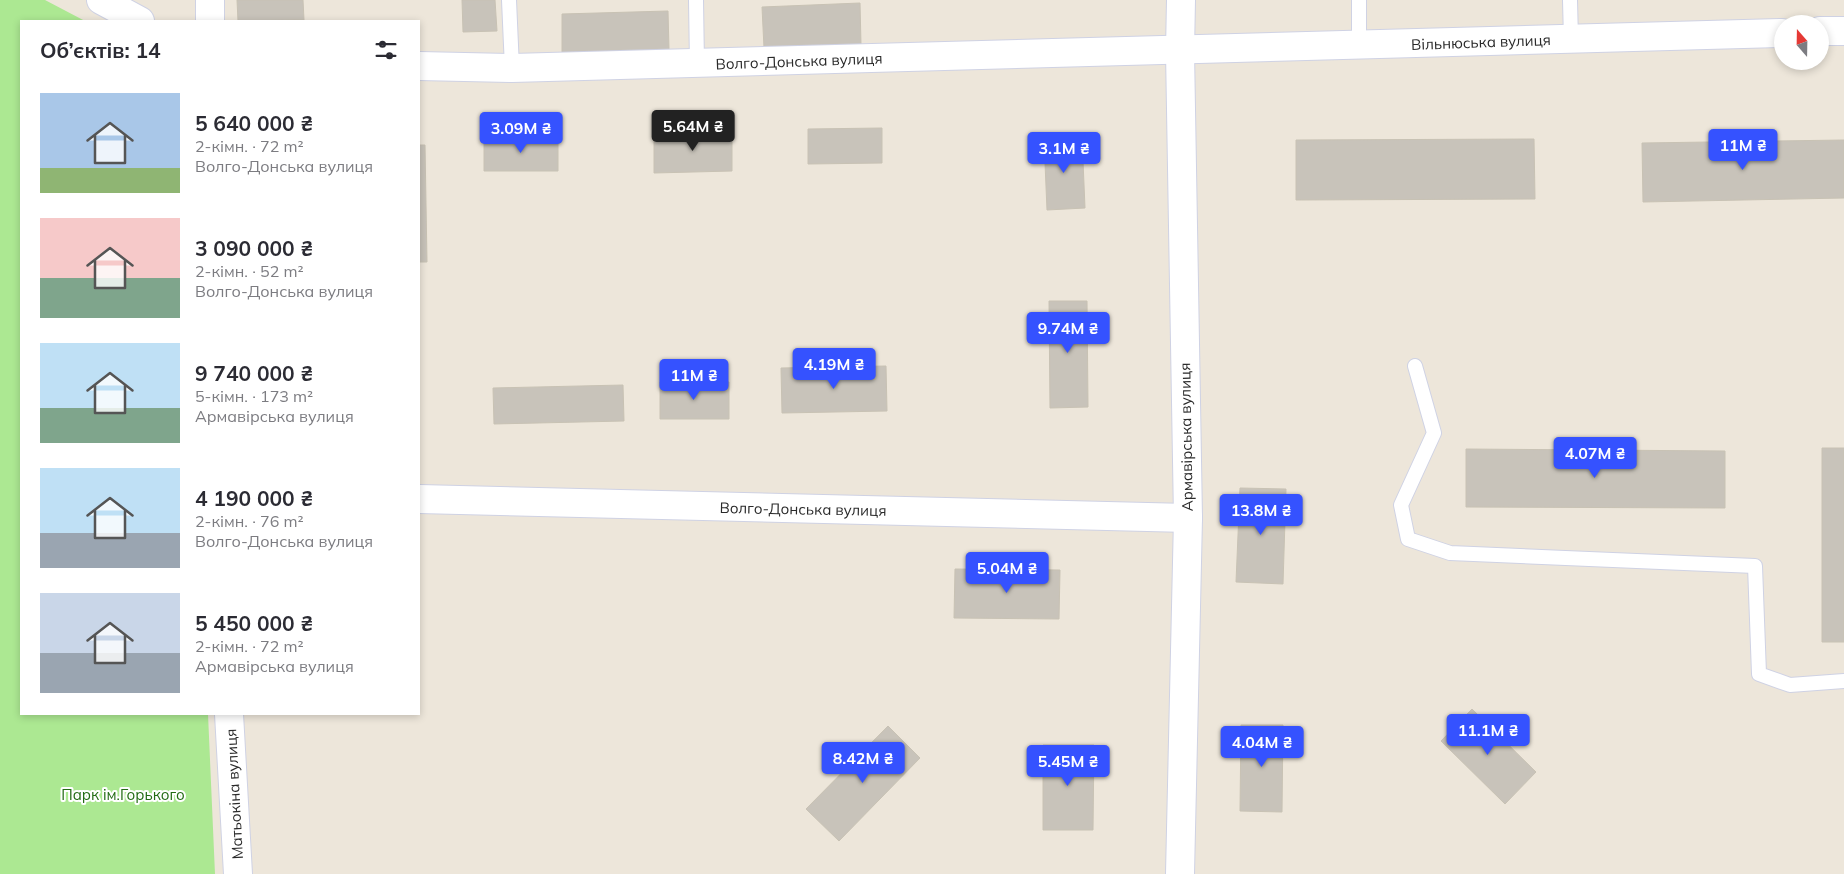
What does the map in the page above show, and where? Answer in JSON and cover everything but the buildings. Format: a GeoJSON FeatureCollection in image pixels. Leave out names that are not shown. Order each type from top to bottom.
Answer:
{"type":"FeatureCollection","features":[{"type":"Feature","properties":{"kind":"street"},"geometry":{"type":"LineString","coordinates":[[100,0],[138,20]]}},
{"type":"Feature","properties":{"kind":"street"},"geometry":{"type":"LineString","coordinates":[[210,0],[210,20]]}},
{"type":"Feature","properties":{"kind":"street","name":"Армавірська вулиця"},"geometry":{"type":"LineString","coordinates":[[1180,874],[1188,518],[1180,51],[1181,0]]}},
{"type":"Feature","properties":{"kind":"street"},"geometry":{"type":"LineString","coordinates":[[1829,31],[1844,31]]}},
{"type":"Feature","properties":{"kind":"street","name":"Вільнюська вулиця"},"geometry":{"type":"LineString","coordinates":[[1180,51],[1774,32]]}},
{"type":"Feature","properties":{"kind":"street","name":"Волго-Донська вулиця"},"geometry":{"type":"LineString","coordinates":[[420,66],[512,68],[1180,51]]}},
{"type":"Feature","properties":{"kind":"street","name":"Волго-Донська вулиця"},"geometry":{"type":"LineString","coordinates":[[420,499],[1188,518]]}},
{"type":"Feature","properties":{"kind":"street","name":"Матьокіна вулиця"},"geometry":{"type":"LineString","coordinates":[[229,715],[238,874]]}},
{"type":"Feature","properties":{"kind":"lane"},"geometry":{"type":"LineString","coordinates":[[509,0],[512,68]]}},
{"type":"Feature","properties":{"kind":"lane"},"geometry":{"type":"LineString","coordinates":[[696,0],[697,64]]}},
{"type":"Feature","properties":{"kind":"lane"},"geometry":{"type":"LineString","coordinates":[[1359,0],[1359,45]]}},
{"type":"Feature","properties":{"kind":"lane"},"geometry":{"type":"LineString","coordinates":[[1570,0],[1571,39]]}},
{"type":"Feature","properties":{"kind":"lane"},"geometry":{"type":"LineString","coordinates":[[1415,366],[1434,433],[1401,506],[1408,539],[1450,553],[1755,566],[1759,674],[1790,685],[1844,681]]}},
{"type":"Feature","properties":{"kind":"green space","name":"Парк iм.Горького"},"geometry":{"type":"Polygon","coordinates":[[[0,0],[45,0],[83,20],[20,20],[20,715],[208,715],[215,874],[0,874],[0,0]]]}}]}
